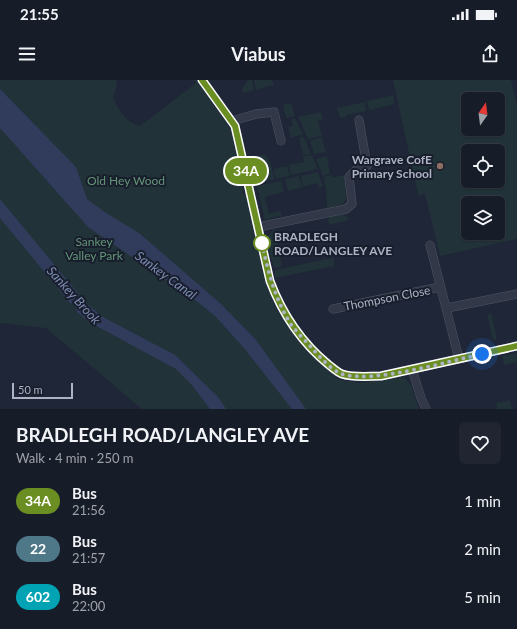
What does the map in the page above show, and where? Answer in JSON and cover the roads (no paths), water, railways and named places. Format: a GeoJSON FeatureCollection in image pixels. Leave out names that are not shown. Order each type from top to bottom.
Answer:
{"type":"FeatureCollection","features":[{"type":"Feature","properties":{"kind":"street"},"geometry":{"type":"LineString","coordinates":[[202,80],[232,121],[239,139],[270,281],[277,300],[291,324],[321,358],[341,374],[361,377],[381,376],[517,346]]}},
{"type":"Feature","properties":{"kind":"street"},"geometry":{"type":"LineString","coordinates":[[232,121],[256,114],[274,112],[281,141]]}},
{"type":"Feature","properties":{"kind":"street"},"geometry":{"type":"LineString","coordinates":[[258,227],[346,209],[352,204],[349,177],[357,169],[367,166],[359,120]]}},
{"type":"Feature","properties":{"kind":"street"},"geometry":{"type":"LineString","coordinates":[[430,245],[459,359]]}},
{"type":"Feature","properties":{"kind":"street","name":"Thompson Close"},"geometry":{"type":"LineString","coordinates":[[333,309],[440,287]]}},
{"type":"Feature","properties":{"kind":"street"},"geometry":{"type":"LineString","coordinates":[[447,308],[517,294]]}},
{"type":"Feature","properties":{"kind":"street"},"geometry":{"type":"LineString","coordinates":[[412,369],[426,409]]}},
{"type":"Feature","properties":{"kind":"water","name":"Sankey Canal"},"geometry":{"type":"Polygon","coordinates":[[[0,89],[76,167],[87,199],[106,213],[139,233],[221,304],[256,340],[306,409],[292,409],[244,348],[215,316],[195,300],[88,227],[0,128],[0,89]]]}},
{"type":"Feature","properties":{"kind":"water","name":"Sankey Brook"},"geometry":{"type":"Polygon","coordinates":[[[0,199],[86,303],[103,317],[175,355],[218,397],[226,409],[210,409],[192,385],[176,369],[89,322],[77,312],[75,304],[70,303],[0,218],[0,199]]]}},
{"type":"Feature","properties":{"kind":"place","name":"Wargrave CofE Primary School"},"geometry":{"type":"Point","coordinates":[440,166]}},
{"type":"Feature","properties":{"kind":"place","name":"BRADLEGH ROAD/LANGLEY AVE"},"geometry":{"type":"Point","coordinates":[262,243]}},
{"type":"Feature","properties":{"kind":"park label","name":"Old Hey Wood"},"geometry":{"type":"Point","coordinates":[126,180]}},
{"type":"Feature","properties":{"kind":"park label","name":"Sankey Valley Park"},"geometry":{"type":"Point","coordinates":[94,248]}}]}
